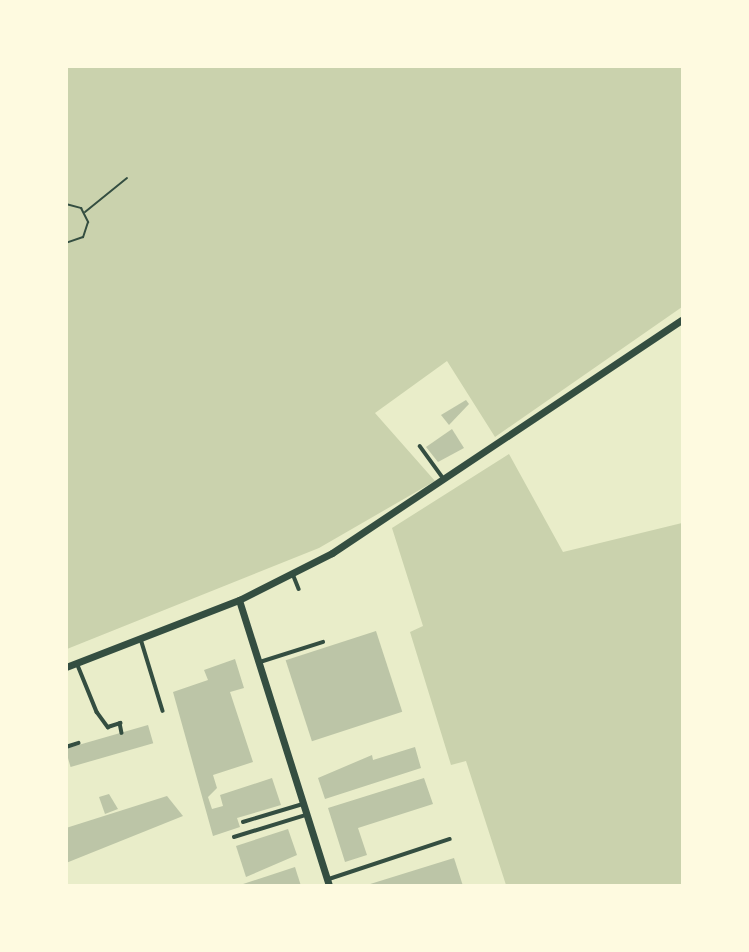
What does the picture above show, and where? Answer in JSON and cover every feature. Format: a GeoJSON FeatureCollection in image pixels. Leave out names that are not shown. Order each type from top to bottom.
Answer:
{"type":"FeatureCollection","features":[{"type":"Feature","properties":{"kind":"street"},"geometry":{"type":"LineString","coordinates":[[66,667],[239,600],[293,574],[445,482],[682,320]]}},
{"type":"Feature","properties":{"kind":"street"},"geometry":{"type":"LineString","coordinates":[[239,600],[328,882]]}},
{"type":"Feature","properties":{"kind":"lane"},"geometry":{"type":"LineString","coordinates":[[419,446],[445,482]]}},
{"type":"Feature","properties":{"kind":"lane"},"geometry":{"type":"LineString","coordinates":[[293,574],[299,589]]}},
{"type":"Feature","properties":{"kind":"lane"},"geometry":{"type":"LineString","coordinates":[[141,639],[163,711]]}},
{"type":"Feature","properties":{"kind":"lane"},"geometry":{"type":"LineString","coordinates":[[258,663],[323,642]]}},
{"type":"Feature","properties":{"kind":"lane"},"geometry":{"type":"LineString","coordinates":[[77,663],[97,712],[108,727],[120,723],[122,733]]}},
{"type":"Feature","properties":{"kind":"lane"},"geometry":{"type":"LineString","coordinates":[[66,747],[78,743]]}},
{"type":"Feature","properties":{"kind":"lane"},"geometry":{"type":"LineString","coordinates":[[243,822],[303,804]]}},
{"type":"Feature","properties":{"kind":"lane"},"geometry":{"type":"LineString","coordinates":[[234,837],[306,815]]}},
{"type":"Feature","properties":{"kind":"lane"},"geometry":{"type":"LineString","coordinates":[[328,882],[450,839]]}},
{"type":"Feature","properties":{"kind":"path"},"geometry":{"type":"LineString","coordinates":[[85,212],[127,178]]}},
{"type":"Feature","properties":{"kind":"path"},"geometry":{"type":"LineString","coordinates":[[66,204],[85,212]]}},
{"type":"Feature","properties":{"kind":"path"},"geometry":{"type":"LineString","coordinates":[[66,243],[86,232],[85,212]]}},
{"type":"Feature","properties":{"kind":"green space"},"geometry":{"type":"Polygon","coordinates":[[[67,67],[682,67],[682,307],[495,437],[447,361],[375,413],[435,481],[319,548],[67,649],[67,67]]]}},
{"type":"Feature","properties":{"kind":"green space"},"geometry":{"type":"Polygon","coordinates":[[[509,454],[563,552],[682,523],[682,885],[506,885],[466,761],[451,765],[410,632],[423,626],[392,528],[509,454]]]}},
{"type":"Feature","properties":{"kind":"building"},"geometry":{"type":"Polygon","coordinates":[[[466,400],[469,404],[449,425],[441,415],[466,400]]]}},
{"type":"Feature","properties":{"kind":"building"},"geometry":{"type":"Polygon","coordinates":[[[452,429],[464,448],[438,462],[426,447],[452,429]]]}},
{"type":"Feature","properties":{"kind":"building"},"geometry":{"type":"Polygon","coordinates":[[[376,631],[402,712],[312,741],[286,660],[376,631]]]}},
{"type":"Feature","properties":{"kind":"building"},"geometry":{"type":"Polygon","coordinates":[[[235,659],[244,688],[230,692],[253,762],[213,775],[217,788],[208,797],[212,809],[223,806],[220,795],[272,778],[281,805],[237,818],[240,827],[213,836],[173,692],[208,680],[204,670],[235,659]]]}},
{"type":"Feature","properties":{"kind":"building"},"geometry":{"type":"Polygon","coordinates":[[[148,725],[153,743],[71,767],[66,749],[148,725]]]}},
{"type":"Feature","properties":{"kind":"building"},"geometry":{"type":"Polygon","coordinates":[[[415,747],[421,768],[325,799],[318,778],[372,755],[373,760],[415,747]]]}},
{"type":"Feature","properties":{"kind":"building"},"geometry":{"type":"Polygon","coordinates":[[[424,778],[433,804],[358,828],[367,855],[345,862],[328,808],[424,778]]]}},
{"type":"Feature","properties":{"kind":"building"},"geometry":{"type":"Polygon","coordinates":[[[109,794],[118,809],[105,814],[99,797],[109,794]]]}},
{"type":"Feature","properties":{"kind":"building"},"geometry":{"type":"Polygon","coordinates":[[[167,796],[183,816],[66,863],[66,828],[167,796]]]}},
{"type":"Feature","properties":{"kind":"building"},"geometry":{"type":"Polygon","coordinates":[[[288,829],[297,855],[246,877],[236,846],[288,829]]]}},
{"type":"Feature","properties":{"kind":"building"},"geometry":{"type":"Polygon","coordinates":[[[454,858],[463,886],[367,886],[367,885],[454,858]]]}},
{"type":"Feature","properties":{"kind":"building"},"geometry":{"type":"Polygon","coordinates":[[[295,867],[301,886],[240,886],[240,885],[295,867]]]}}]}
